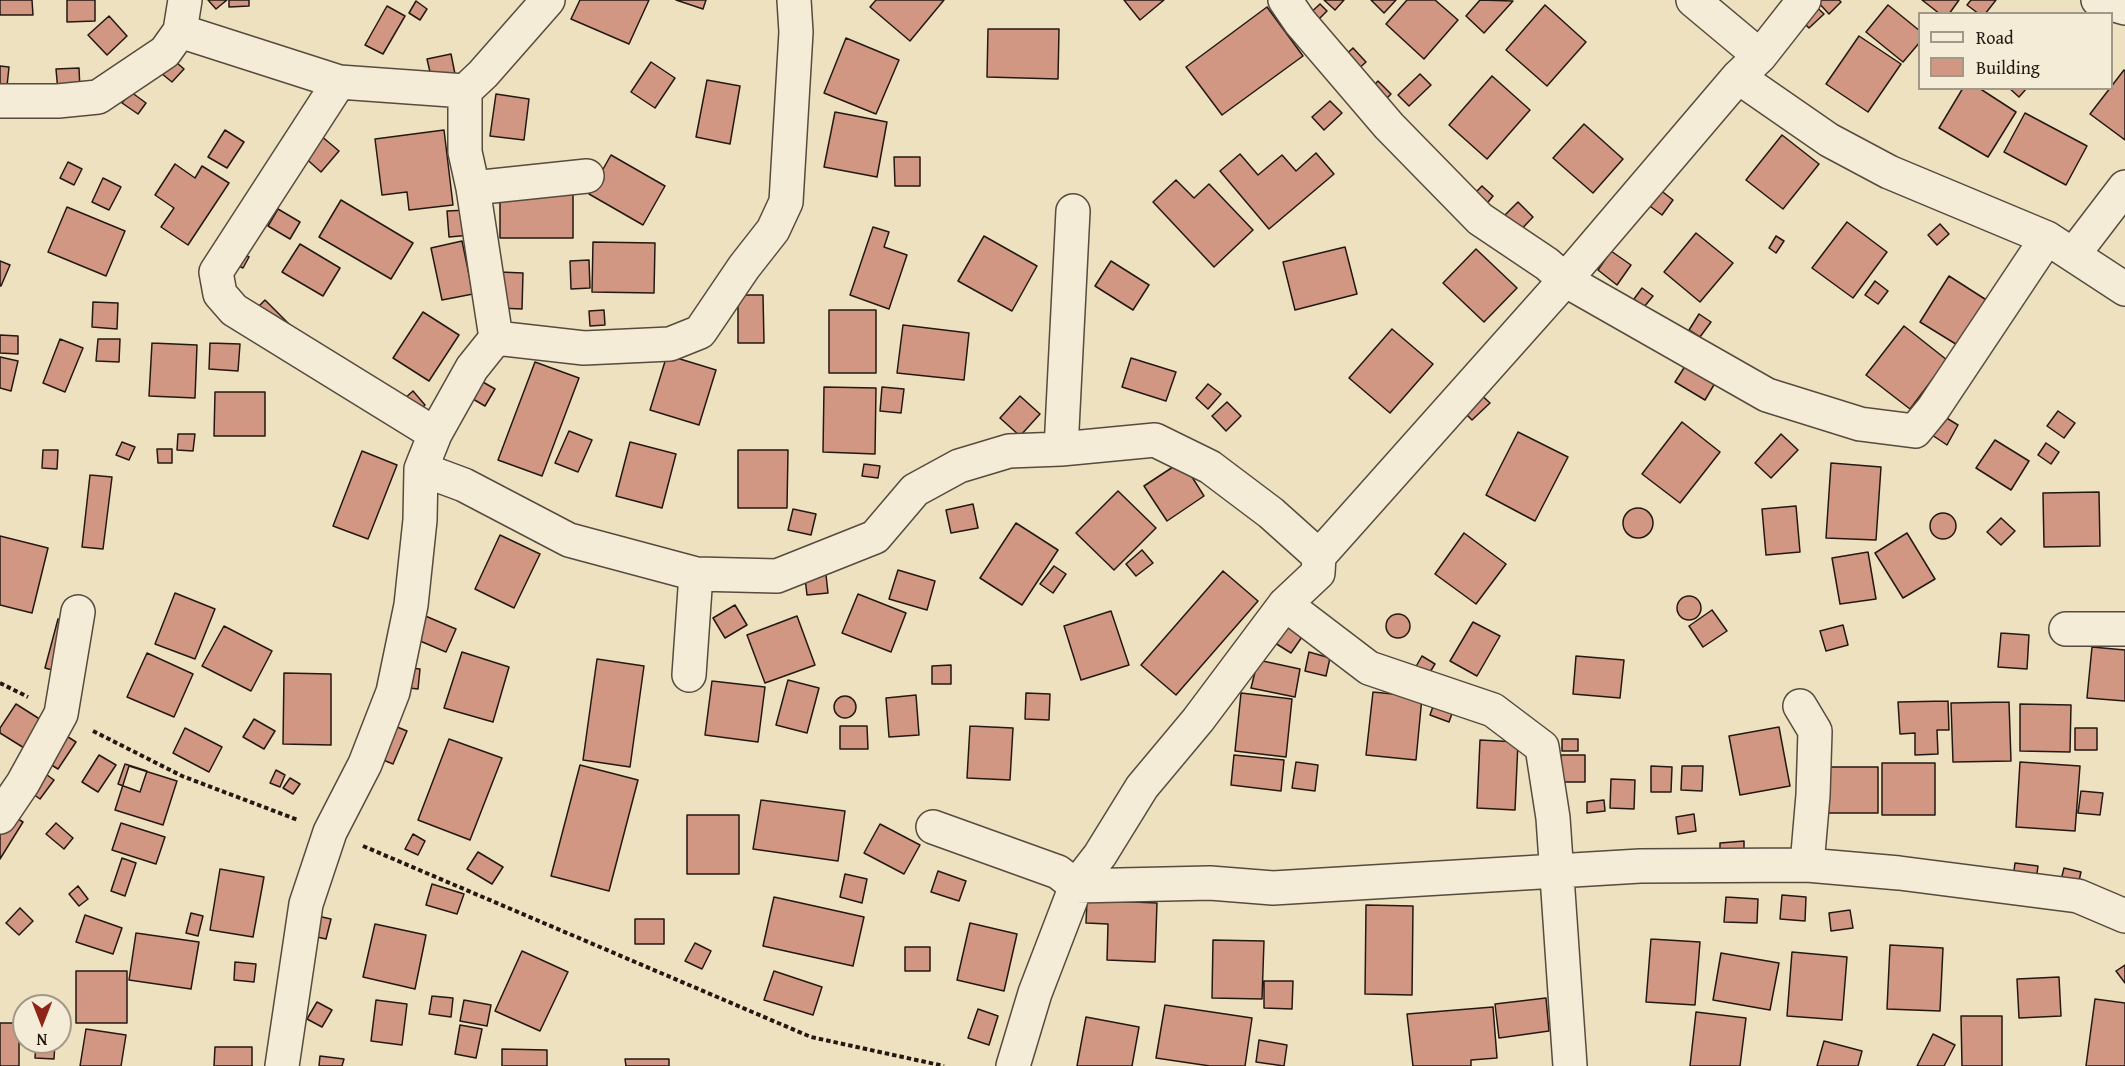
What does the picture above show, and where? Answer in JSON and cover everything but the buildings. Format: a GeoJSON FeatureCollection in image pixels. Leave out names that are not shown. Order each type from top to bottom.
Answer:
{"type":"FeatureCollection","features":[{"type":"Feature","properties":{"kind":"street"},"geometry":{"type":"LineString","coordinates":[[282,1066],[306,904],[330,832],[365,764],[393,692],[411,605],[420,520],[421,469],[435,434],[472,368],[496,338],[473,188],[465,152],[465,91],[483,74],[548,0]]}},
{"type":"Feature","properties":{"kind":"street"},"geometry":{"type":"LineString","coordinates":[[496,338],[584,348],[670,344],[700,332],[744,267],[773,230],[786,202],[796,32],[794,0]]}},
{"type":"Feature","properties":{"kind":"street"},"geometry":{"type":"LineString","coordinates":[[1285,0],[1300,22],[1389,126],[1480,219],[1547,264],[1565,280],[1767,395],[1860,424],[1915,430],[2060,247],[2125,187]]}},
{"type":"Feature","properties":{"kind":"street"},"geometry":{"type":"LineString","coordinates":[[1693,0],[1749,67],[1829,141],[1889,172],[2060,247],[2125,289]]}},
{"type":"Feature","properties":{"kind":"street"},"geometry":{"type":"LineString","coordinates":[[1013,1066],[1035,993],[1076,886],[1100,855],[1142,787],[1198,720],[1285,604],[1318,573],[1319,556],[1565,280],[1804,0]]}},
{"type":"Feature","properties":{"kind":"street"},"geometry":{"type":"LineString","coordinates":[[2098,0],[2125,8]]}},
{"type":"Feature","properties":{"kind":"street"},"geometry":{"type":"LineString","coordinates":[[0,101],[58,101],[98,97],[165,52],[182,15],[339,82],[465,91]]}},
{"type":"Feature","properties":{"kind":"street"},"geometry":{"type":"LineString","coordinates":[[339,82],[216,272],[220,294],[234,310],[435,434]]}},
{"type":"Feature","properties":{"kind":"street"},"geometry":{"type":"LineString","coordinates":[[473,188],[587,176]]}},
{"type":"Feature","properties":{"kind":"street"},"geometry":{"type":"LineString","coordinates":[[1061,449],[1073,211]]}},
{"type":"Feature","properties":{"kind":"street"},"geometry":{"type":"LineString","coordinates":[[421,469],[464,484],[569,540],[696,574],[777,576],[874,537],[915,490],[959,466],[1009,451],[1061,449],[1155,440],[1210,466],[1271,513],[1319,556]]}},
{"type":"Feature","properties":{"kind":"street"},"geometry":{"type":"LineString","coordinates":[[689,675],[696,574]]}},
{"type":"Feature","properties":{"kind":"street"},"geometry":{"type":"LineString","coordinates":[[1285,604],[1369,668],[1493,710],[1542,747],[1553,818],[1570,1066]]}},
{"type":"Feature","properties":{"kind":"street"},"geometry":{"type":"LineString","coordinates":[[0,817],[23,783],[61,714],[78,612]]}},
{"type":"Feature","properties":{"kind":"street"},"geometry":{"type":"LineString","coordinates":[[2066,629],[2125,629]]}},
{"type":"Feature","properties":{"kind":"street"},"geometry":{"type":"LineString","coordinates":[[1800,706],[1815,732],[1808,865]]}},
{"type":"Feature","properties":{"kind":"street"},"geometry":{"type":"LineString","coordinates":[[933,827],[1058,872],[1076,886],[1210,883],[1273,888],[1651,866],[1808,865],[1899,873],[2078,896],[2125,916]]}},
{"type":"Feature","properties":{"kind":"path"},"geometry":{"type":"LineString","coordinates":[[0,683],[182,777],[330,832],[811,1037],[944,1066]]}}]}
